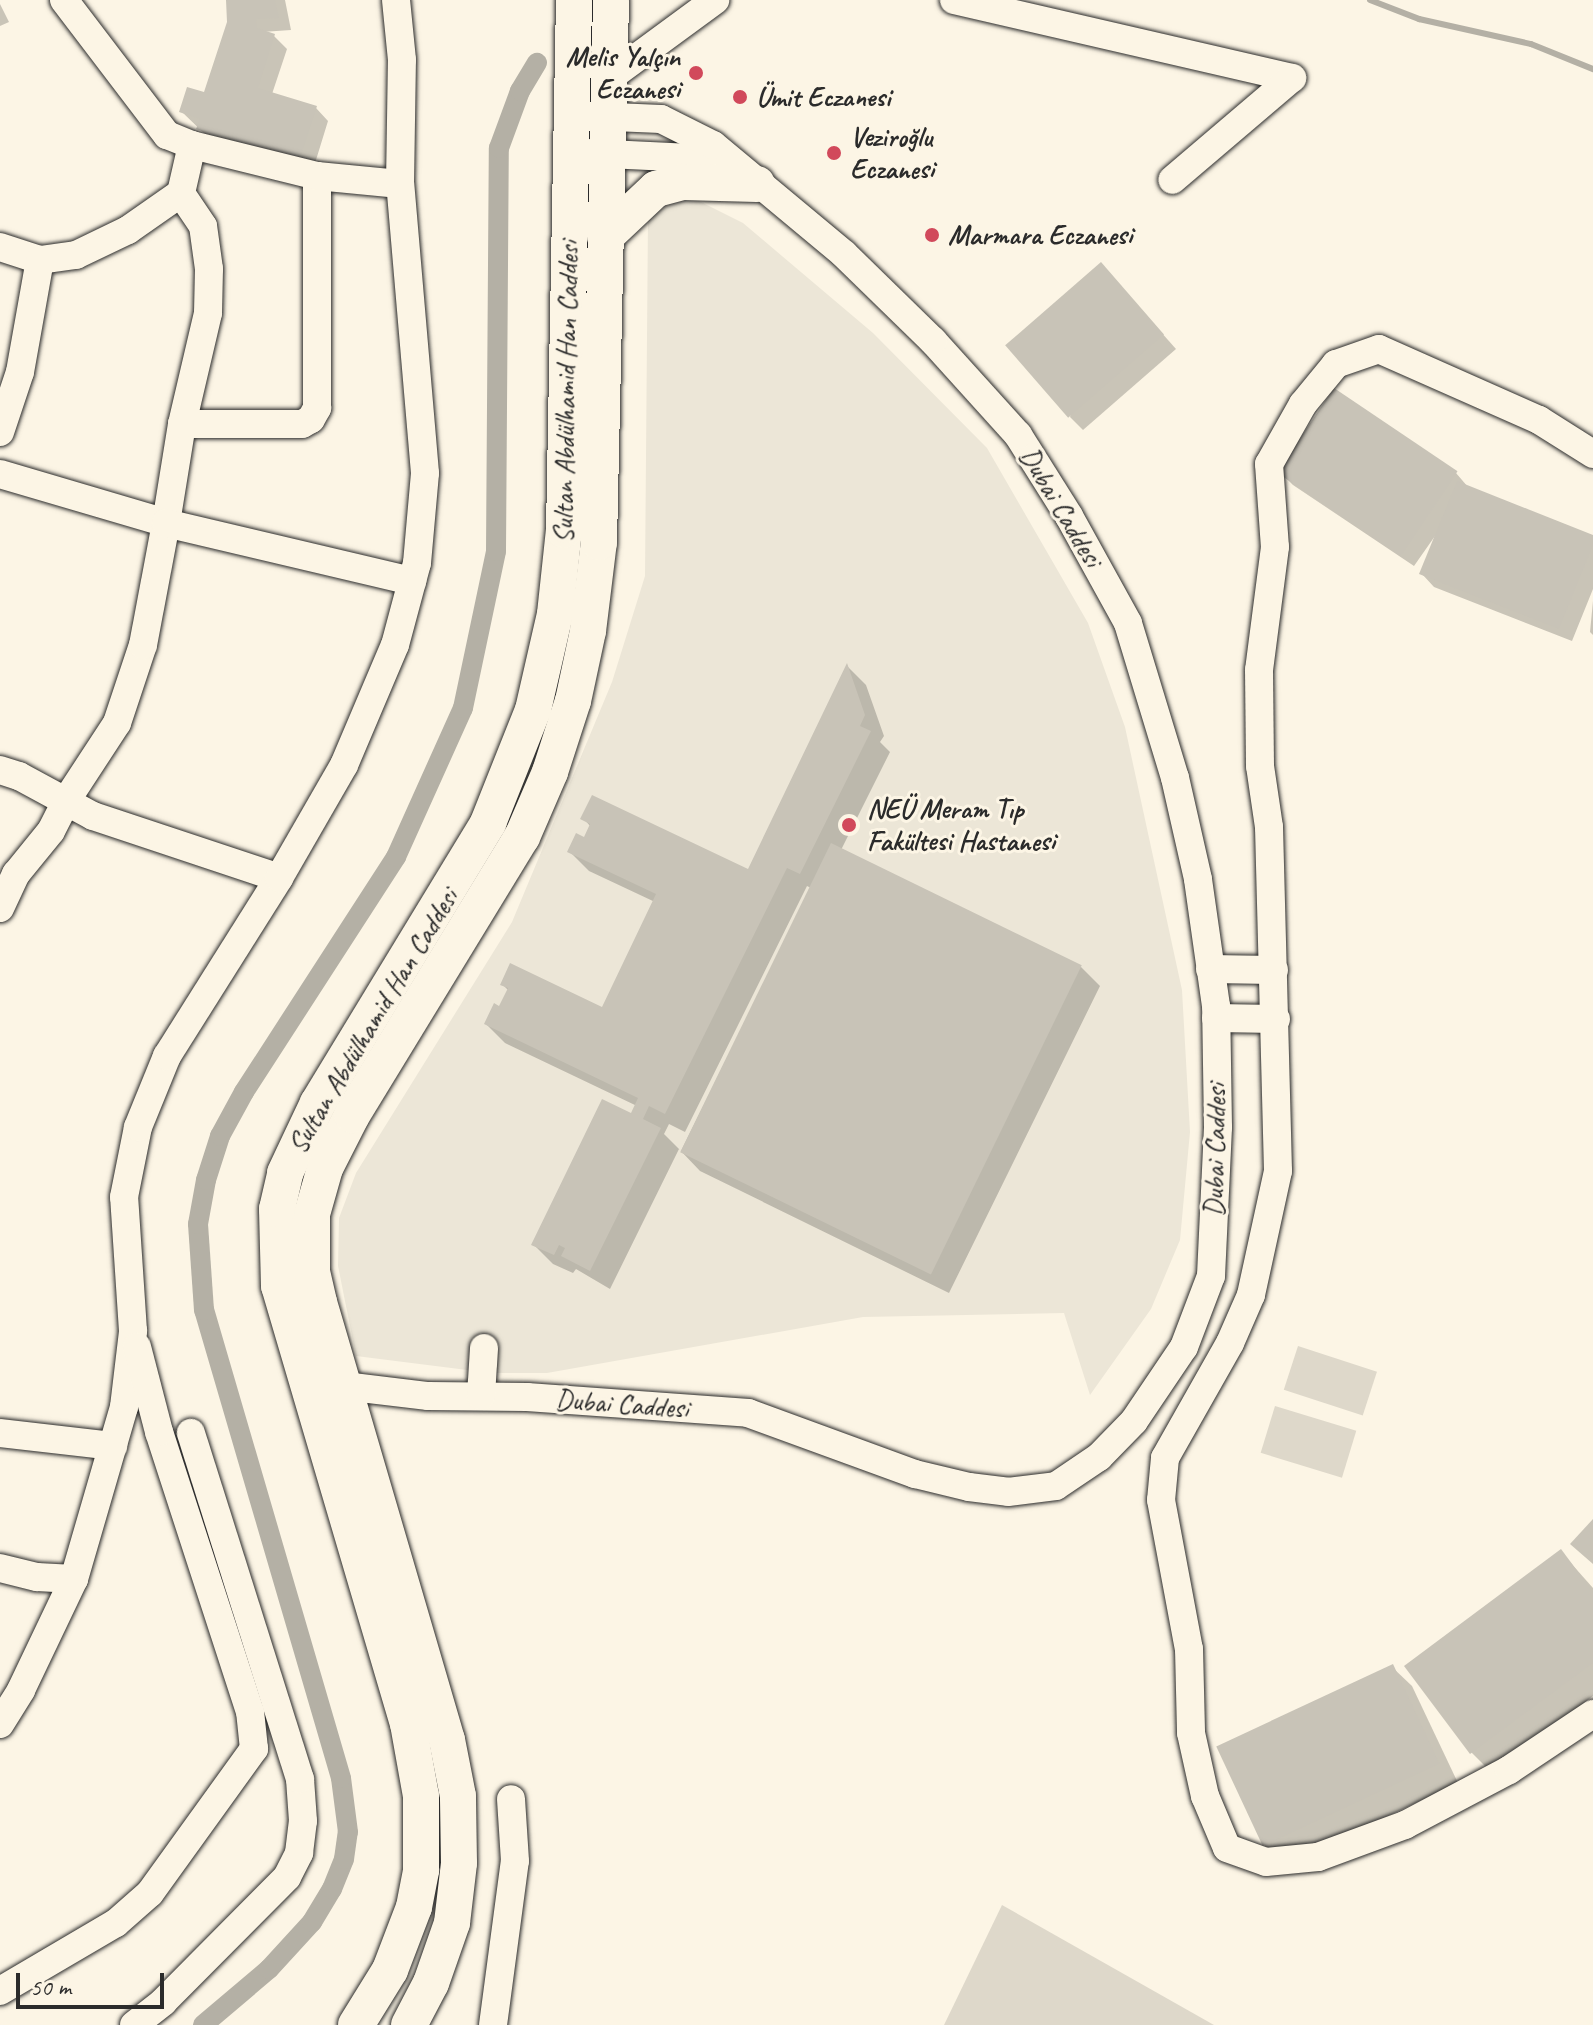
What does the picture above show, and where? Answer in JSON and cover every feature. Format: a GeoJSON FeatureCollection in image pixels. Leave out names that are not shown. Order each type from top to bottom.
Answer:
{"type":"FeatureCollection","features":[{"type":"Feature","properties":{"kind":"main road","name":"Sultan Abdülhamid Han Caddesi"},"geometry":{"type":"LineString","coordinates":[[356,2025],[390,1970],[414,1907],[421,1870],[421,1796],[408,1724],[279,1286],[277,1209],[285,1173],[318,1103],[488,823],[533,710],[555,614],[564,530],[574,0]]}},
{"type":"Feature","properties":{"kind":"main road","name":"Sultan Abdülhamid Han Caddesi"},"geometry":{"type":"LineString","coordinates":[[409,2025],[431,1983],[452,1923],[459,1863],[458,1796],[447,1740],[312,1271],[312,1214],[318,1190],[352,1115],[522,837],[550,772],[582,665],[597,572],[601,510],[611,0]]}},
{"type":"Feature","properties":{"kind":"main road"},"geometry":{"type":"LineString","coordinates":[[605,237],[656,189],[683,182],[757,184]]}},
{"type":"Feature","properties":{"kind":"street"},"geometry":{"type":"LineString","coordinates":[[64,0],[167,135],[192,145],[317,176],[400,184]]}},
{"type":"Feature","properties":{"kind":"street"},"geometry":{"type":"LineString","coordinates":[[0,1991],[116,1923],[150,1893],[254,1749],[250,1712],[159,1432],[133,1331],[124,1197],[138,1127],[167,1056],[279,878],[344,765],[395,645],[417,563],[425,473],[400,184],[402,60],[396,0]]}},
{"type":"Feature","properties":{"kind":"street"},"geometry":{"type":"LineString","coordinates":[[609,78],[715,0]]}},
{"type":"Feature","properties":{"kind":"street"},"geometry":{"type":"LineString","coordinates":[[954,0],[1292,78],[1172,180]]}},
{"type":"Feature","properties":{"kind":"street","name":"Dubai Caddesi"},"geometry":{"type":"LineString","coordinates":[[344,1386],[428,1396],[481,1396],[748,1413],[915,1474],[969,1487],[1008,1492],[1056,1486],[1099,1457],[1134,1421],[1184,1347],[1211,1276],[1218,1127],[1216,1018],[1210,969],[1195,865],[1141,657],[1128,623],[1069,516],[1018,435],[933,341],[844,254],[713,145],[661,119],[572,116]]}},
{"type":"Feature","properties":{"kind":"street"},"geometry":{"type":"LineString","coordinates":[[0,247],[40,260],[76,255],[128,230],[181,193],[192,145]]}},
{"type":"Feature","properties":{"kind":"street","name":"Dubai Caddesi"},"geometry":{"type":"LineString","coordinates":[[571,153],[691,158],[757,184]]}},
{"type":"Feature","properties":{"kind":"street"},"geometry":{"type":"LineString","coordinates":[[182,424],[302,424],[311,419],[317,408],[317,176]]}},
{"type":"Feature","properties":{"kind":"street"},"geometry":{"type":"LineString","coordinates":[[0,908],[16,874],[51,831],[66,801],[117,723],[143,645],[182,424],[208,313],[209,269],[203,226],[181,193]]}},
{"type":"Feature","properties":{"kind":"street"},"geometry":{"type":"LineString","coordinates":[[0,432],[20,372],[40,260]]}},
{"type":"Feature","properties":{"kind":"street"},"geometry":{"type":"LineString","coordinates":[[1593,454],[1539,420],[1379,349],[1336,364],[1303,404],[1269,464],[1275,547],[1259,670],[1260,766],[1269,827],[1278,1171],[1269,1220],[1245,1307],[1165,1458],[1161,1500],[1189,1649],[1191,1733],[1205,1796],[1227,1848],[1266,1862],[1318,1857],[1405,1825],[1509,1770],[1593,1714]]}},
{"type":"Feature","properties":{"kind":"street"},"geometry":{"type":"LineString","coordinates":[[0,474],[166,523],[412,581]]}},
{"type":"Feature","properties":{"kind":"street"},"geometry":{"type":"LineString","coordinates":[[0,770],[93,816],[279,878]]}},
{"type":"Feature","properties":{"kind":"street"},"geometry":{"type":"LineString","coordinates":[[1210,969],[1274,970]]}},
{"type":"Feature","properties":{"kind":"street"},"geometry":{"type":"LineString","coordinates":[[1216,1018],[1276,1019]]}},
{"type":"Feature","properties":{"kind":"street"},"geometry":{"type":"LineString","coordinates":[[0,1724],[21,1690],[74,1579],[124,1407],[133,1331]]}},
{"type":"Feature","properties":{"kind":"street"},"geometry":{"type":"LineString","coordinates":[[481,1396],[484,1348]]}},
{"type":"Feature","properties":{"kind":"street"},"geometry":{"type":"LineString","coordinates":[[0,1433],[113,1446]]}},
{"type":"Feature","properties":{"kind":"street"},"geometry":{"type":"LineString","coordinates":[[134,2025],[163,2002],[287,1877],[299,1853],[303,1821],[300,1779],[191,1433]]}},
{"type":"Feature","properties":{"kind":"street"},"geometry":{"type":"LineString","coordinates":[[0,1568],[37,1577],[74,1579]]}},
{"type":"Feature","properties":{"kind":"street"},"geometry":{"type":"LineString","coordinates":[[493,2025],[515,1861],[511,1799]]}},
{"type":"Feature","properties":{"kind":"shaded area","name":"NEÜ Meram Tıp Fakültesi Hastanesi"},"geometry":{"type":"Polygon","coordinates":[[[687,195],[743,223],[873,333],[987,448],[1088,623],[1125,727],[1182,990],[1190,1132],[1180,1240],[1151,1309],[1090,1395],[1064,1313],[863,1317],[547,1373],[491,1373],[356,1356],[338,1266],[339,1218],[356,1173],[512,922],[612,682],[645,576],[648,217],[687,195]]]}},
{"type":"Feature","properties":{"kind":"shaded area"},"geometry":{"type":"Polygon","coordinates":[[[1298,1346],[1377,1372],[1363,1415],[1284,1390],[1298,1346]]]}},
{"type":"Feature","properties":{"kind":"shaded area"},"geometry":{"type":"Polygon","coordinates":[[[1275,1406],[1356,1431],[1342,1478],[1261,1453],[1275,1406]]]}},
{"type":"Feature","properties":{"kind":"shaded area"},"geometry":{"type":"Polygon","coordinates":[[[1002,1905],[1214,2025],[944,2025],[1002,1905]]]}},
{"type":"Feature","properties":{"kind":"building"},"geometry":{"type":"Polygon","coordinates":[[[226,0],[275,0],[279,18],[256,19],[257,28],[275,34],[258,88],[317,106],[299,161],[196,129],[200,119],[179,112],[187,87],[204,92],[227,22],[226,0]]]}},
{"type":"Feature","properties":{"kind":"building"},"geometry":{"type":"Polygon","coordinates":[[[1101,262],[1164,334],[1068,418],[1005,345],[1101,262]]]}},
{"type":"Feature","properties":{"kind":"building"},"geometry":{"type":"Polygon","coordinates":[[[1334,388],[1458,471],[1400,556],[1277,473],[1334,388]]]}},
{"type":"Feature","properties":{"kind":"building"},"geometry":{"type":"Polygon","coordinates":[[[1457,481],[1593,535],[1593,545],[1559,629],[1419,574],[1457,481]]]}},
{"type":"Feature","properties":{"kind":"building"},"geometry":{"type":"Polygon","coordinates":[[[847,663],[865,715],[860,726],[871,731],[800,874],[787,868],[665,1114],[649,1106],[643,1119],[661,1128],[590,1271],[561,1256],[565,1248],[559,1245],[554,1255],[531,1245],[602,1099],[631,1113],[638,1098],[484,1024],[494,1003],[499,1006],[508,988],[500,985],[510,963],[602,1007],[656,894],[567,852],[576,833],[584,837],[590,824],[580,819],[592,795],[748,869],[847,663]]]}},
{"type":"Feature","properties":{"kind":"building"},"geometry":{"type":"Polygon","coordinates":[[[831,843],[1082,965],[931,1274],[680,1152],[831,843]]]}},
{"type":"Feature","properties":{"kind":"building"},"geometry":{"type":"Polygon","coordinates":[[[1593,1519],[1593,1564],[1570,1544],[1593,1519]]]}},
{"type":"Feature","properties":{"kind":"building"},"geometry":{"type":"Polygon","coordinates":[[[1561,1549],[1593,1592],[1593,1663],[1470,1754],[1404,1666],[1561,1549]]]}},
{"type":"Feature","properties":{"kind":"building"},"geometry":{"type":"Polygon","coordinates":[[[1393,1664],[1439,1764],[1263,1846],[1216,1746],[1393,1664]]]}},
{"type":"Feature","properties":{"kind":"waterway"},"geometry":{"type":"LineString","coordinates":[[1370,0],[1419,19],[1531,44],[1593,69]]}},
{"type":"Feature","properties":{"kind":"waterway"},"geometry":{"type":"LineString","coordinates":[[203,2025],[269,1969],[312,1922],[332,1889],[344,1859],[348,1832],[341,1778],[204,1310],[198,1224],[206,1180],[220,1136],[244,1092],[396,857],[463,708],[496,551],[499,148],[520,91],[537,63]]}},
{"type":"Feature","properties":{"kind":"place","name":"Melis Yalçın Eczanesi"},"geometry":{"type":"Point","coordinates":[696,73]}},
{"type":"Feature","properties":{"kind":"place","name":"Ümit Eczanesi"},"geometry":{"type":"Point","coordinates":[740,97]}},
{"type":"Feature","properties":{"kind":"place","name":"Veziroğlu Eczanesi"},"geometry":{"type":"Point","coordinates":[834,153]}},
{"type":"Feature","properties":{"kind":"place","name":"Marmara Eczanesi"},"geometry":{"type":"Point","coordinates":[932,235]}},
{"type":"Feature","properties":{"kind":"place","name":"NEÜ Meram Tıp Fakültesi Hastanesi"},"geometry":{"type":"Point","coordinates":[849,825]}}]}
